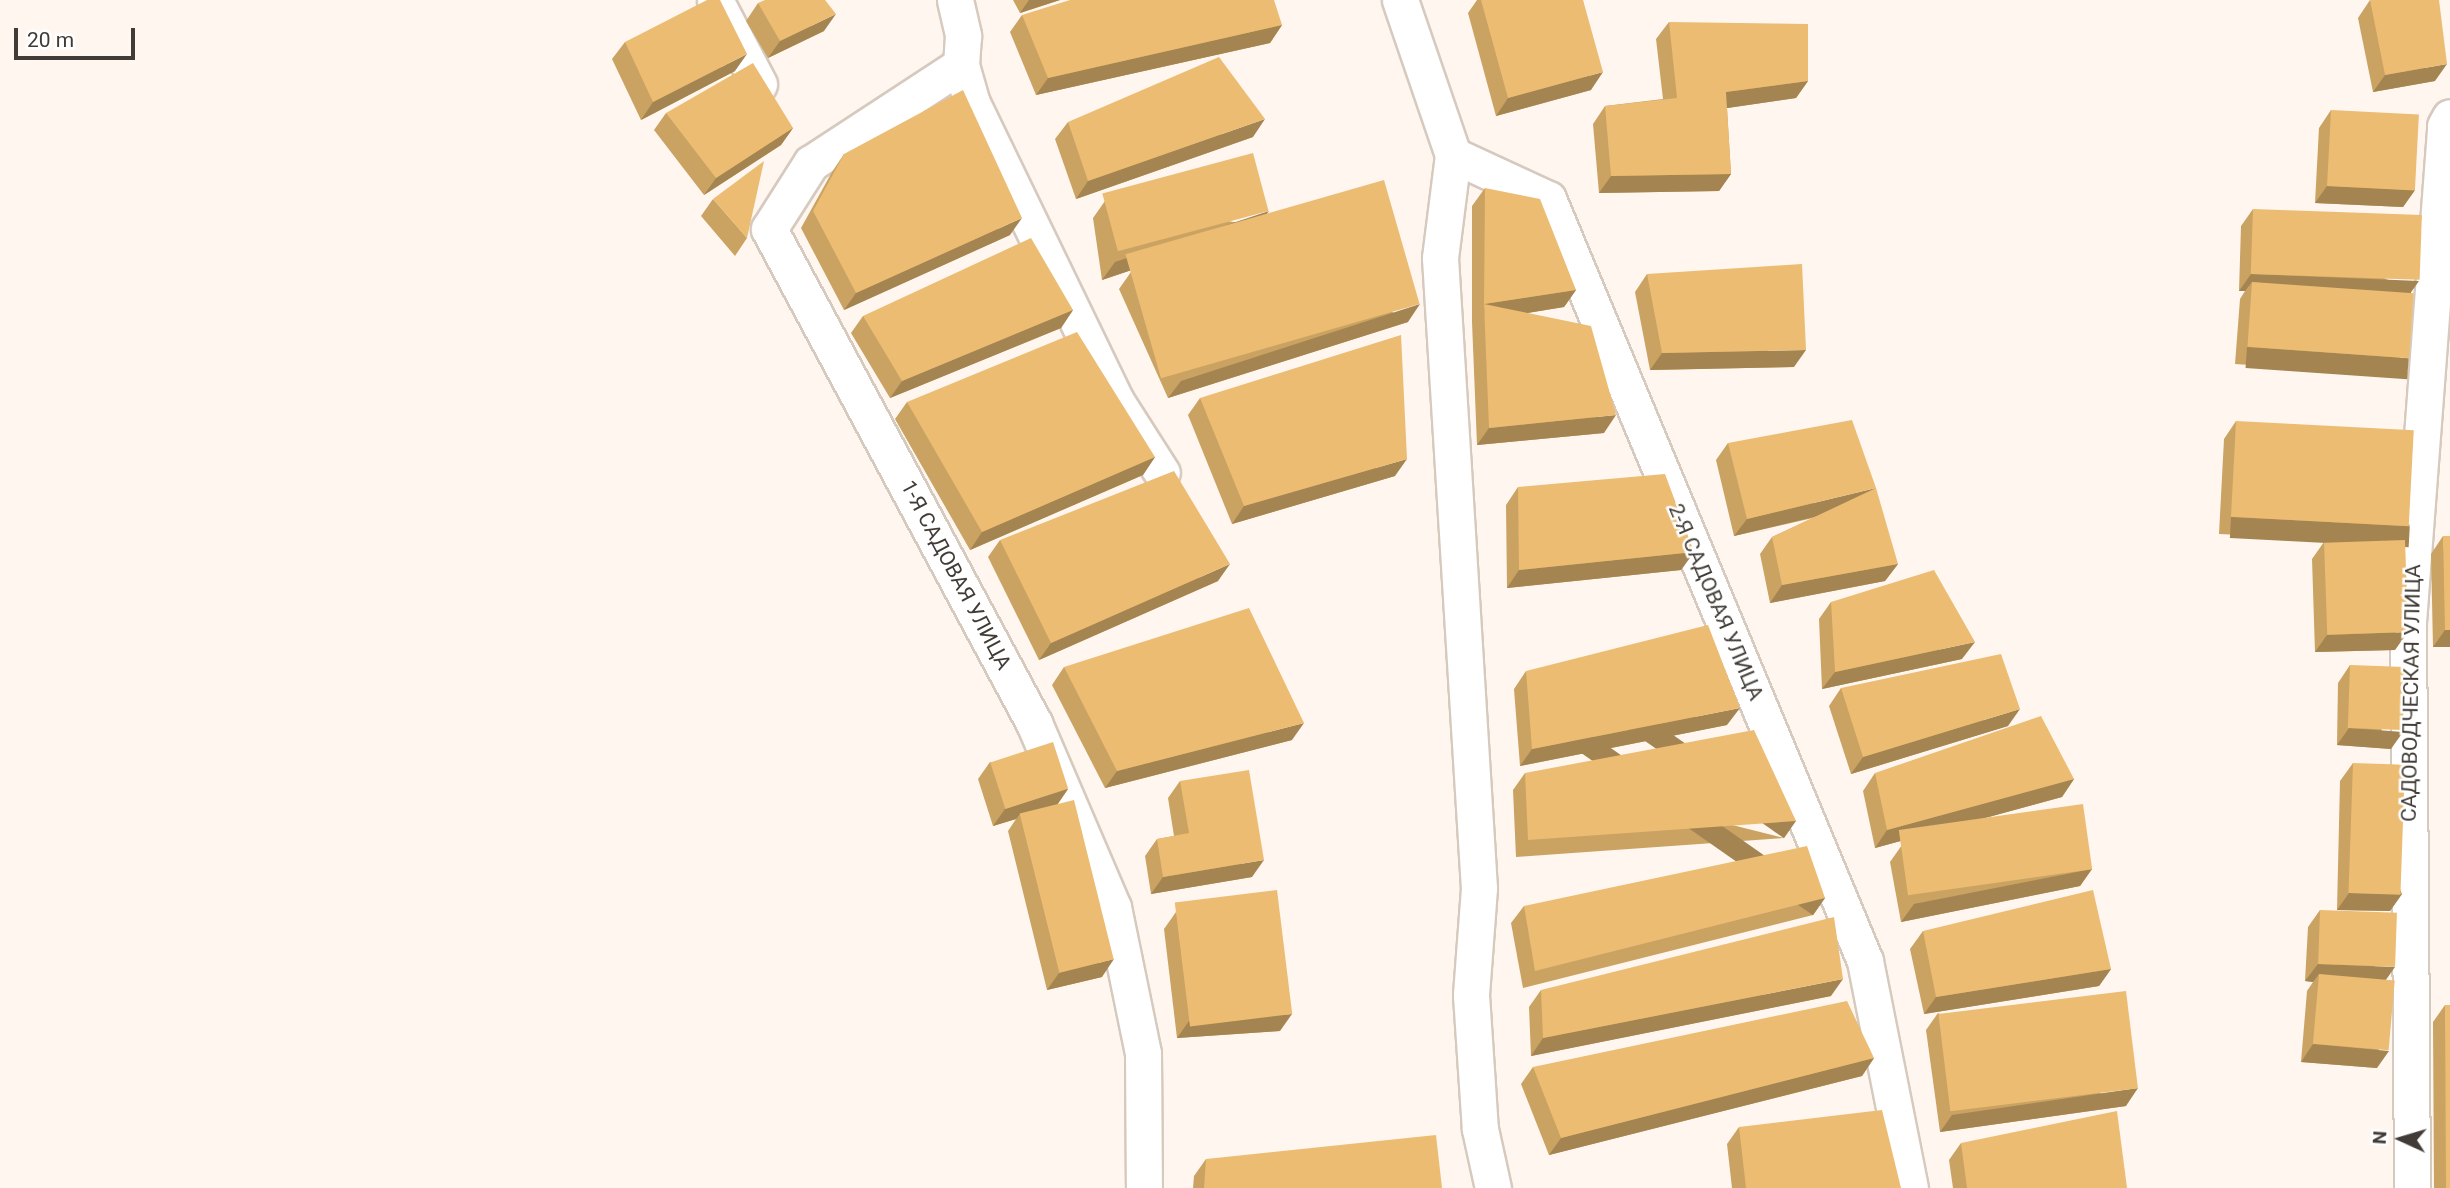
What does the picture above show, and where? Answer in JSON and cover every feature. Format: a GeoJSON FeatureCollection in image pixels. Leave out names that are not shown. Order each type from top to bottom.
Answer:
{"type":"FeatureCollection","features":[{"type":"Feature","properties":{"kind":"street"},"geometry":{"type":"LineString","coordinates":[[715,0],[759,84]]}},
{"type":"Feature","properties":{"kind":"street"},"geometry":{"type":"LineString","coordinates":[[955,0],[963,36],[961,65],[972,103],[1116,401],[1162,474]]}},
{"type":"Feature","properties":{"kind":"street"},"geometry":{"type":"LineString","coordinates":[[1401,0],[1453,155],[1440,258],[1479,888],[1471,995],[1480,1129],[1493,1188]]}},
{"type":"Feature","properties":{"kind":"street","name":"1-Я САДОВАЯ УЛИЦА"},"geometry":{"type":"LineString","coordinates":[[961,65],[811,163],[769,229],[1034,723],[1113,907],[1143,1053],[1144,1188]]}},
{"type":"Feature","properties":{"kind":"street","name":"САДОВОДЧЕСКАЯ УЛИЦА"},"geometry":{"type":"LineString","coordinates":[[2412,1188],[2407,622],[2445,126],[2450,117]]}},
{"type":"Feature","properties":{"kind":"street","name":"2-Я САДОВАЯ УЛИЦА"},"geometry":{"type":"LineString","coordinates":[[1453,155],[1548,199],[1865,961],[1910,1188]]}},
{"type":"Feature","properties":{"kind":"building"},"geometry":{"type":"Polygon","coordinates":[[[707,0],[720,0],[747,54],[653,102],[625,42],[707,0]]]}},
{"type":"Feature","properties":{"kind":"building"},"geometry":{"type":"Polygon","coordinates":[[[765,0],[825,0],[836,14],[780,41],[758,3],[765,0]]]}},
{"type":"Feature","properties":{"kind":"building"},"geometry":{"type":"Polygon","coordinates":[[[1070,0],[1274,0],[1282,25],[1048,78],[1022,15],[1070,0]]]}},
{"type":"Feature","properties":{"kind":"building"},"geometry":{"type":"Polygon","coordinates":[[[1481,0],[1583,0],[1603,72],[1508,98],[1481,0]]]}},
{"type":"Feature","properties":{"kind":"building"},"geometry":{"type":"Polygon","coordinates":[[[2370,0],[2439,0],[2447,64],[2385,75],[2370,0]]]}},
{"type":"Feature","properties":{"kind":"building"},"geometry":{"type":"Polygon","coordinates":[[[1669,22],[1808,24],[1808,81],[1726,92],[1731,174],[1611,176],[1605,106],[1677,98],[1669,22]]]}},
{"type":"Feature","properties":{"kind":"building"},"geometry":{"type":"Polygon","coordinates":[[[1219,57],[1265,119],[1088,181],[1068,122],[1219,57]]]}},
{"type":"Feature","properties":{"kind":"building"},"geometry":{"type":"Polygon","coordinates":[[[753,63],[793,128],[716,178],[666,113],[753,63]]]}},
{"type":"Feature","properties":{"kind":"building"},"geometry":{"type":"Polygon","coordinates":[[[963,90],[1022,218],[856,293],[813,211],[844,154],[963,90]]]}},
{"type":"Feature","properties":{"kind":"building"},"geometry":{"type":"Polygon","coordinates":[[[2331,110],[2419,115],[2415,191],[2327,186],[2331,110]]]}},
{"type":"Feature","properties":{"kind":"building"},"geometry":{"type":"Polygon","coordinates":[[[1253,153],[1269,211],[1118,251],[1102,193],[1253,153]]]}},
{"type":"Feature","properties":{"kind":"building"},"geometry":{"type":"Polygon","coordinates":[[[764,161],[747,238],[713,199],[764,161]]]}},
{"type":"Feature","properties":{"kind":"building"},"geometry":{"type":"Polygon","coordinates":[[[1384,180],[1420,304],[1161,378],[1125,254],[1384,180]]]}},
{"type":"Feature","properties":{"kind":"building"},"geometry":{"type":"Polygon","coordinates":[[[1485,188],[1540,199],[1576,290],[1484,304],[1485,188]]]}},
{"type":"Feature","properties":{"kind":"building"},"geometry":{"type":"Polygon","coordinates":[[[2253,209],[2422,215],[2420,280],[2251,274],[2253,209]]]}},
{"type":"Feature","properties":{"kind":"building"},"geometry":{"type":"Polygon","coordinates":[[[1031,238],[1073,310],[902,381],[863,316],[1031,238]]]}},
{"type":"Feature","properties":{"kind":"building"},"geometry":{"type":"Polygon","coordinates":[[[1802,264],[1806,350],[1662,353],[1647,274],[1802,264]]]}},
{"type":"Feature","properties":{"kind":"building"},"geometry":{"type":"Polygon","coordinates":[[[2252,282],[2414,293],[2409,358],[2247,347],[2252,282]]]}},
{"type":"Feature","properties":{"kind":"building"},"geometry":{"type":"Polygon","coordinates":[[[1484,304],[1591,326],[1616,415],[1489,428],[1484,304]]]}},
{"type":"Feature","properties":{"kind":"building"},"geometry":{"type":"Polygon","coordinates":[[[1077,332],[1155,457],[982,532],[907,402],[1077,332]]]}},
{"type":"Feature","properties":{"kind":"building"},"geometry":{"type":"Polygon","coordinates":[[[1401,335],[1407,459],[1244,506],[1200,398],[1401,335]]]}},
{"type":"Feature","properties":{"kind":"building"},"geometry":{"type":"Polygon","coordinates":[[[1852,420],[1876,488],[1747,519],[1728,443],[1852,420]]]}},
{"type":"Feature","properties":{"kind":"building"},"geometry":{"type":"Polygon","coordinates":[[[2236,421],[2414,430],[2409,526],[2231,517],[2236,421]]]}},
{"type":"Feature","properties":{"kind":"building"},"geometry":{"type":"Polygon","coordinates":[[[1174,471],[1230,564],[1051,643],[1000,540],[1174,471]]]}},
{"type":"Feature","properties":{"kind":"building"},"geometry":{"type":"Polygon","coordinates":[[[1665,474],[1694,552],[1519,570],[1518,487],[1665,474]]]}},
{"type":"Feature","properties":{"kind":"building"},"geometry":{"type":"Polygon","coordinates":[[[1876,488],[1898,564],[1782,585],[1772,537],[1876,488]]]}},
{"type":"Feature","properties":{"kind":"building"},"geometry":{"type":"Polygon","coordinates":[[[2443,536],[2450,536],[2450,630],[2445,630],[2443,536]]]}},
{"type":"Feature","properties":{"kind":"building"},"geometry":{"type":"Polygon","coordinates":[[[2405,540],[2408,632],[2327,635],[2324,543],[2405,540]]]}},
{"type":"Feature","properties":{"kind":"building"},"geometry":{"type":"Polygon","coordinates":[[[1934,570],[1975,642],[1835,672],[1831,602],[1934,570]]]}},
{"type":"Feature","properties":{"kind":"building"},"geometry":{"type":"Polygon","coordinates":[[[1249,608],[1304,723],[1117,771],[1064,667],[1249,608]]]}},
{"type":"Feature","properties":{"kind":"building"},"geometry":{"type":"Polygon","coordinates":[[[1708,625],[1740,708],[1532,749],[1526,671],[1708,625]]]}},
{"type":"Feature","properties":{"kind":"building"},"geometry":{"type":"Polygon","coordinates":[[[2001,654],[2020,709],[1863,757],[1841,688],[2001,654]]]}},
{"type":"Feature","properties":{"kind":"building"},"geometry":{"type":"Polygon","coordinates":[[[2350,665],[2405,667],[2403,730],[2348,728],[2350,665]]]}},
{"type":"Feature","properties":{"kind":"building"},"geometry":{"type":"Polygon","coordinates":[[[2041,716],[2074,779],[1887,830],[1875,773],[2041,716]]]}},
{"type":"Feature","properties":{"kind":"building"},"geometry":{"type":"Polygon","coordinates":[[[1754,730],[1796,821],[1528,840],[1525,773],[1754,730]]]}},
{"type":"Feature","properties":{"kind":"building"},"geometry":{"type":"Polygon","coordinates":[[[1053,742],[1068,789],[1005,809],[990,762],[1053,742]]]}},
{"type":"Feature","properties":{"kind":"building"},"geometry":{"type":"Polygon","coordinates":[[[2353,763],[2405,765],[2400,895],[2348,893],[2353,763]]]}},
{"type":"Feature","properties":{"kind":"building"},"geometry":{"type":"Polygon","coordinates":[[[1249,770],[1264,860],[1163,877],[1157,839],[1189,833],[1180,781],[1249,770]]]}},
{"type":"Feature","properties":{"kind":"building"},"geometry":{"type":"Polygon","coordinates":[[[1074,800],[1114,959],[1059,973],[1020,814],[1074,800]]]}},
{"type":"Feature","properties":{"kind":"building"},"geometry":{"type":"Polygon","coordinates":[[[2083,804],[2092,869],[1908,895],[1899,830],[2083,804]]]}},
{"type":"Feature","properties":{"kind":"building"},"geometry":{"type":"Polygon","coordinates":[[[1807,846],[1825,898],[1535,971],[1524,906],[1807,846]]]}},
{"type":"Feature","properties":{"kind":"building"},"geometry":{"type":"Polygon","coordinates":[[[1277,890],[1292,1014],[1190,1027],[1175,903],[1277,890]]]}},
{"type":"Feature","properties":{"kind":"building"},"geometry":{"type":"Polygon","coordinates":[[[2093,890],[2111,969],[1936,997],[1923,931],[2093,890]]]}},
{"type":"Feature","properties":{"kind":"building"},"geometry":{"type":"Polygon","coordinates":[[[2320,910],[2397,913],[2395,967],[2318,964],[2320,910]]]}},
{"type":"Feature","properties":{"kind":"building"},"geometry":{"type":"Polygon","coordinates":[[[1834,917],[1843,979],[1543,1038],[1541,990],[1834,917]]]}},
{"type":"Feature","properties":{"kind":"building"},"geometry":{"type":"Polygon","coordinates":[[[2319,974],[2395,981],[2389,1050],[2313,1044],[2319,974]]]}},
{"type":"Feature","properties":{"kind":"building"},"geometry":{"type":"Polygon","coordinates":[[[2126,991],[2138,1088],[1950,1111],[1938,1014],[2126,991]]]}},
{"type":"Feature","properties":{"kind":"building"},"geometry":{"type":"Polygon","coordinates":[[[1847,1001],[1874,1058],[1561,1138],[1533,1067],[1847,1001]]]}},
{"type":"Feature","properties":{"kind":"building"},"geometry":{"type":"Polygon","coordinates":[[[2445,1005],[2450,1005],[2450,1188],[2446,1188],[2445,1005]]]}},
{"type":"Feature","properties":{"kind":"building"},"geometry":{"type":"Polygon","coordinates":[[[1882,1110],[1901,1188],[1746,1188],[1739,1127],[1882,1110]]]}},
{"type":"Feature","properties":{"kind":"building"},"geometry":{"type":"Polygon","coordinates":[[[2117,1111],[2127,1188],[1967,1188],[1961,1143],[2117,1111]]]}},
{"type":"Feature","properties":{"kind":"building"},"geometry":{"type":"Polygon","coordinates":[[[1436,1135],[1442,1188],[1204,1188],[1206,1159],[1436,1135]]]}}]}
